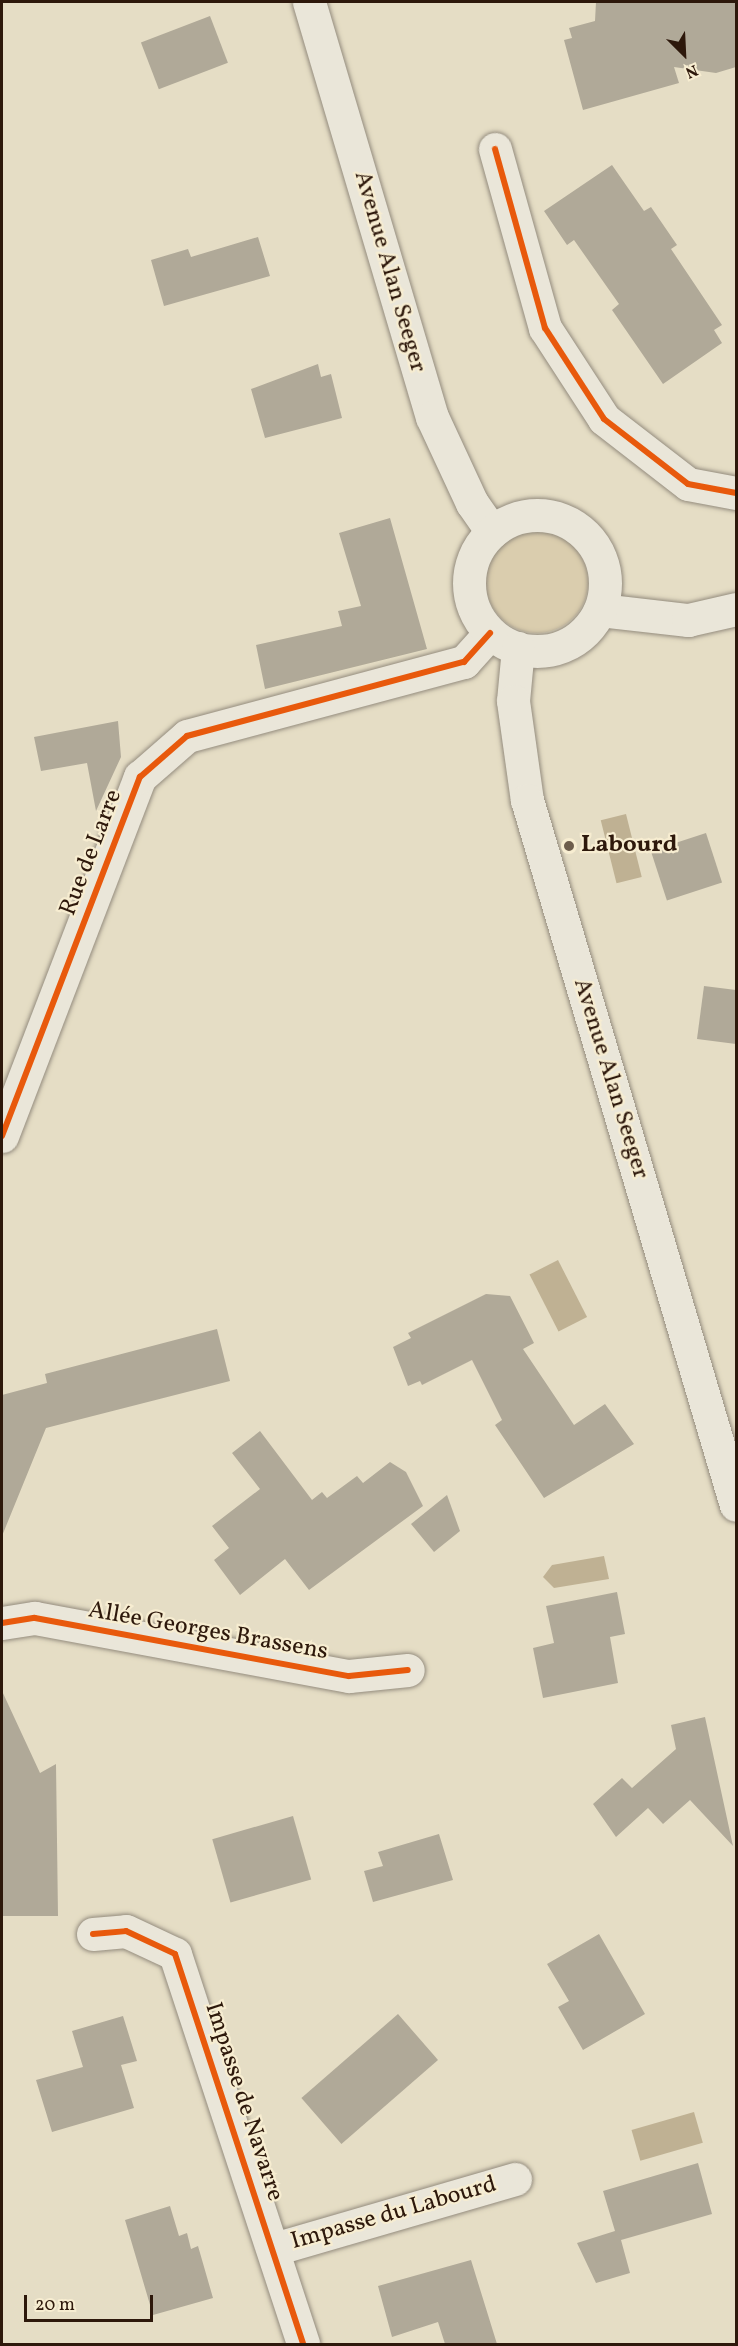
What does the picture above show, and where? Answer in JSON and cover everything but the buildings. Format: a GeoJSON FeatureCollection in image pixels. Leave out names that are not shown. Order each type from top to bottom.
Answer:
{"type":"FeatureCollection","features":[{"type":"Feature","properties":{"kind":"street","name":"Avenue Alan Seeger"},"geometry":{"type":"LineString","coordinates":[[309,2],[432,417],[472,503],[492,532]]}},
{"type":"Feature","properties":{"kind":"street"},"geometry":{"type":"LineString","coordinates":[[495,149],[545,328],[604,419],[688,484],[736,493]]}},
{"type":"Feature","properties":{"kind":"street"},"geometry":{"type":"LineString","coordinates":[[534,514],[578,528],[604,565],[600,610],[590,627],[557,648],[504,640],[469,591],[470,568],[492,532],[534,514]]}},
{"type":"Feature","properties":{"kind":"street"},"geometry":{"type":"LineString","coordinates":[[600,610],[688,620],[736,609]]}},
{"type":"Feature","properties":{"kind":"street","name":"Avenue Alan Seeger"},"geometry":{"type":"LineString","coordinates":[[504,640],[527,800],[736,1505]]}},
{"type":"Feature","properties":{"kind":"street","name":"Rue de Larre"},"geometry":{"type":"LineString","coordinates":[[2,1136],[140,777],[187,736],[464,662],[504,640]]}},
{"type":"Feature","properties":{"kind":"street","name":"Allée Georges Brassens"},"geometry":{"type":"LineString","coordinates":[[2,1623],[35,1618],[349,1676],[408,1670]]}},
{"type":"Feature","properties":{"kind":"street","name":"Impasse de Navarre"},"geometry":{"type":"LineString","coordinates":[[93,1934],[126,1931],[175,1954],[274,2249],[303,2344]]}},
{"type":"Feature","properties":{"kind":"street","name":"Impasse du Labourd"},"geometry":{"type":"LineString","coordinates":[[274,2249],[515,2179]]}},
{"type":"Feature","properties":{"kind":"shaded area"},"geometry":{"type":"Polygon","coordinates":[[[537,531],[557,535],[573,546],[584,562],[588,582],[584,602],[573,618],[557,629],[537,633],[517,629],[501,618],[490,602],[486,582],[490,562],[501,546],[517,535],[537,531]]]}},
{"type":"Feature","properties":{"kind":"shaded area"},"geometry":{"type":"Polygon","coordinates":[[[626,814],[642,877],[616,883],[601,820],[626,814]]]}},
{"type":"Feature","properties":{"kind":"shaded area"},"geometry":{"type":"Polygon","coordinates":[[[558,1260],[587,1317],[559,1332],[529,1275],[558,1260]]]}},
{"type":"Feature","properties":{"kind":"shaded area"},"geometry":{"type":"Polygon","coordinates":[[[604,1556],[609,1579],[554,1588],[543,1577],[552,1565],[604,1556]]]}},
{"type":"Feature","properties":{"kind":"shaded area"},"geometry":{"type":"Polygon","coordinates":[[[694,2112],[703,2143],[640,2161],[632,2130],[694,2112]]]}},
{"type":"Feature","properties":{"kind":"cycle path"},"geometry":{"type":"LineString","coordinates":[[495,149],[545,328],[604,419],[688,484],[736,493]]}},
{"type":"Feature","properties":{"kind":"cycle path"},"geometry":{"type":"LineString","coordinates":[[2,1136],[140,777],[187,736],[464,662],[490,633]]}},
{"type":"Feature","properties":{"kind":"cycle path"},"geometry":{"type":"LineString","coordinates":[[2,1623],[35,1618],[349,1676],[408,1670]]}},
{"type":"Feature","properties":{"kind":"cycle path"},"geometry":{"type":"LineString","coordinates":[[93,1934],[126,1931],[175,1954],[303,2344]]}},
{"type":"Feature","properties":{"kind":"place","name":"Labourd"},"geometry":{"type":"Point","coordinates":[569,846]}}]}
